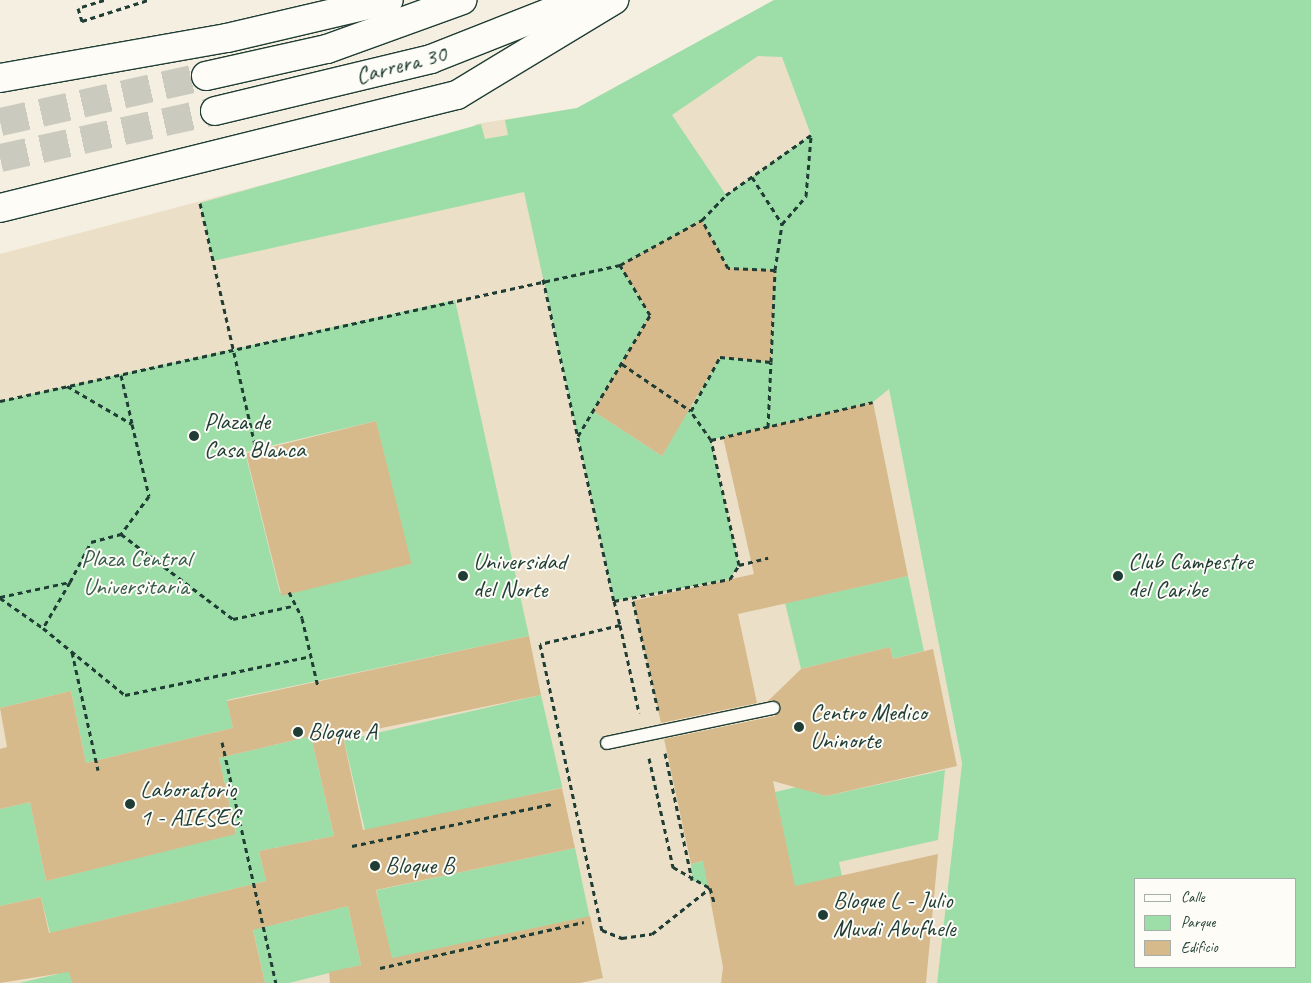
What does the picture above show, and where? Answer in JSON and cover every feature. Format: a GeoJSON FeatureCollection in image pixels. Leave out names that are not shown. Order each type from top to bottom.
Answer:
{"type":"FeatureCollection","features":[{"type":"Feature","properties":{"kind":"main road"},"geometry":{"type":"LineString","coordinates":[[0,78],[227,38],[389,0]]}},
{"type":"Feature","properties":{"kind":"main road","name":"Carrera 30"},"geometry":{"type":"LineString","coordinates":[[206,76],[327,49],[462,0]]}},
{"type":"Feature","properties":{"kind":"main road","name":"Carrera 30"},"geometry":{"type":"LineString","coordinates":[[215,111],[431,59],[581,0]]}},
{"type":"Feature","properties":{"kind":"main road"},"geometry":{"type":"LineString","coordinates":[[0,208],[457,95],[614,0]]}},
{"type":"Feature","properties":{"kind":"lane"},"geometry":{"type":"LineString","coordinates":[[607,743],[773,708]]}},
{"type":"Feature","properties":{"kind":"path"},"geometry":{"type":"LineString","coordinates":[[104,0],[78,8],[82,21],[148,0]]}},
{"type":"Feature","properties":{"kind":"path"},"geometry":{"type":"LineString","coordinates":[[0,401],[234,351],[543,279],[620,265],[702,220],[752,177],[811,135],[806,196],[782,224],[775,270],[768,426]]}},
{"type":"Feature","properties":{"kind":"path"},"geometry":{"type":"LineString","coordinates":[[752,177],[782,224]]}},
{"type":"Feature","properties":{"kind":"path"},"geometry":{"type":"LineString","coordinates":[[200,203],[256,449]]}},
{"type":"Feature","properties":{"kind":"path"},"geometry":{"type":"LineString","coordinates":[[702,220],[728,268],[775,270]]}},
{"type":"Feature","properties":{"kind":"path"},"geometry":{"type":"LineString","coordinates":[[578,436],[650,315],[620,265]]}},
{"type":"Feature","properties":{"kind":"path"},"geometry":{"type":"LineString","coordinates":[[543,279],[673,867],[710,888],[715,905]]}},
{"type":"Feature","properties":{"kind":"path"},"geometry":{"type":"LineString","coordinates":[[690,410],[720,357],[771,362]]}},
{"type":"Feature","properties":{"kind":"path"},"geometry":{"type":"LineString","coordinates":[[622,364],[690,410],[711,440],[739,565]]}},
{"type":"Feature","properties":{"kind":"path"},"geometry":{"type":"LineString","coordinates":[[43,628],[91,542],[121,534],[149,496],[121,375]]}},
{"type":"Feature","properties":{"kind":"path"},"geometry":{"type":"LineString","coordinates":[[67,386],[132,424]]}},
{"type":"Feature","properties":{"kind":"path"},"geometry":{"type":"LineString","coordinates":[[711,440],[873,402]]}},
{"type":"Feature","properties":{"kind":"path"},"geometry":{"type":"LineString","coordinates":[[121,534],[233,619],[292,606]]}},
{"type":"Feature","properties":{"kind":"path"},"geometry":{"type":"LineString","coordinates":[[614,601],[730,579],[739,565],[768,558]]}},
{"type":"Feature","properties":{"kind":"path"},"geometry":{"type":"LineString","coordinates":[[0,598],[70,582]]}},
{"type":"Feature","properties":{"kind":"path"},"geometry":{"type":"LineString","coordinates":[[289,592],[292,606],[302,618],[318,687]]}},
{"type":"Feature","properties":{"kind":"path"},"geometry":{"type":"LineString","coordinates":[[0,598],[43,628],[126,695],[311,656]]}},
{"type":"Feature","properties":{"kind":"path"},"geometry":{"type":"LineString","coordinates":[[620,625],[540,644],[602,930],[622,938],[652,934],[710,888]]}},
{"type":"Feature","properties":{"kind":"path"},"geometry":{"type":"LineString","coordinates":[[72,651],[98,770]]}},
{"type":"Feature","properties":{"kind":"path"},"geometry":{"type":"LineString","coordinates":[[222,742],[276,983]]}},
{"type":"Feature","properties":{"kind":"path"},"geometry":{"type":"LineString","coordinates":[[352,846],[552,804]]}},
{"type":"Feature","properties":{"kind":"path"},"geometry":{"type":"LineString","coordinates":[[380,968],[584,922]]}},
{"type":"Feature","properties":{"kind":"shaded area","name":"Universidad del Norte"},"geometry":{"type":"Polygon","coordinates":[[[774,0],[851,193],[962,763],[937,983],[0,983],[0,254],[467,131],[476,124],[577,108],[774,0]]]}},
{"type":"Feature","properties":{"kind":"green space","name":"Club Campestre del Caribe"},"geometry":{"type":"Polygon","coordinates":[[[774,0],[1311,0],[1311,983],[937,983],[962,763],[889,389],[873,402],[711,440],[739,565],[730,579],[614,601],[524,192],[213,261],[200,203],[481,124],[485,139],[508,135],[505,120],[577,108],[774,0]],[[758,56],[672,115],[726,195],[811,135],[782,57],[758,56]],[[702,220],[621,266],[650,315],[593,411],[662,456],[680,424],[622,364],[690,410],[720,357],[771,362],[775,270],[728,268],[702,220]]]}},
{"type":"Feature","properties":{"kind":"green space","name":"Plaza Central Universitaria"},"geometry":{"type":"Polygon","coordinates":[[[455,300],[529,636],[227,700],[233,728],[86,763],[71,691],[0,708],[0,401],[455,300]],[[376,421],[245,452],[280,593],[410,564],[376,421]]]}},
{"type":"Feature","properties":{"kind":"green space"},"geometry":{"type":"Polygon","coordinates":[[[908,576],[924,651],[893,659],[890,647],[801,669],[785,603],[908,576]]]}},
{"type":"Feature","properties":{"kind":"green space"},"geometry":{"type":"Polygon","coordinates":[[[541,695],[562,788],[366,833],[344,740],[541,695]]]}},
{"type":"Feature","properties":{"kind":"green space"},"geometry":{"type":"Polygon","coordinates":[[[311,736],[334,836],[259,851],[266,881],[50,933],[41,897],[0,906],[0,809],[30,802],[46,881],[236,833],[219,758],[311,736]]]}},
{"type":"Feature","properties":{"kind":"green space"},"geometry":{"type":"Polygon","coordinates":[[[945,770],[938,840],[839,862],[842,876],[715,905],[710,888],[692,880],[691,864],[785,842],[775,792],[797,787],[826,796],[945,770]]]}},
{"type":"Feature","properties":{"kind":"green space"},"geometry":{"type":"Polygon","coordinates":[[[575,848],[590,916],[391,959],[376,890],[575,848]]]}},
{"type":"Feature","properties":{"kind":"green space"},"geometry":{"type":"Polygon","coordinates":[[[348,906],[361,965],[289,983],[265,983],[250,916],[277,924],[348,906]]]}},
{"type":"Feature","properties":{"kind":"green space"},"geometry":{"type":"Polygon","coordinates":[[[66,956],[72,983],[19,983],[58,974],[55,959],[66,956]]]}},
{"type":"Feature","properties":{"kind":"building"},"geometry":{"type":"Polygon","coordinates":[[[702,220],[728,268],[775,270],[771,362],[720,357],[662,456],[593,411],[650,315],[620,265],[702,220]]]}},
{"type":"Feature","properties":{"kind":"building"},"geometry":{"type":"Polygon","coordinates":[[[873,402],[908,576],[738,614],[757,703],[661,723],[633,601],[754,574],[723,437],[873,402]]]}},
{"type":"Feature","properties":{"kind":"building"},"geometry":{"type":"Polygon","coordinates":[[[376,421],[412,564],[282,596],[246,453],[376,421]]]}},
{"type":"Feature","properties":{"kind":"building"},"geometry":{"type":"Polygon","coordinates":[[[529,636],[541,695],[343,736],[363,830],[562,788],[575,848],[376,890],[392,958],[590,916],[603,978],[580,983],[330,983],[329,972],[361,965],[348,906],[253,930],[265,983],[72,983],[69,972],[0,983],[0,906],[41,897],[49,933],[266,881],[259,851],[334,836],[311,736],[219,758],[236,834],[46,881],[30,802],[0,809],[0,749],[7,747],[0,708],[71,691],[86,763],[233,728],[227,701],[529,636]]]}},
{"type":"Feature","properties":{"kind":"building"},"geometry":{"type":"Polygon","coordinates":[[[890,647],[893,659],[933,649],[957,766],[826,796],[773,781],[795,886],[938,854],[926,983],[721,983],[723,967],[703,861],[691,864],[664,739],[775,716],[781,706],[768,701],[801,669],[890,647]]]}},
{"type":"Feature","properties":{"kind":"tunnel"},"geometry":{"type":"LineString","coordinates":[[0,122],[206,76]]}},
{"type":"Feature","properties":{"kind":"tunnel"},"geometry":{"type":"LineString","coordinates":[[0,158],[215,111]]}},
{"type":"Feature","properties":{"kind":"place","name":"Plaza de Casa Blanca"},"geometry":{"type":"Point","coordinates":[194,436]}},
{"type":"Feature","properties":{"kind":"place","name":"Universidad del Norte"},"geometry":{"type":"Point","coordinates":[463,576]}},
{"type":"Feature","properties":{"kind":"place","name":"Club Campestre del Caribe"},"geometry":{"type":"Point","coordinates":[1118,576]}},
{"type":"Feature","properties":{"kind":"place","name":"Centro Medico Uninorte"},"geometry":{"type":"Point","coordinates":[799,727]}},
{"type":"Feature","properties":{"kind":"place","name":"Bloque A"},"geometry":{"type":"Point","coordinates":[298,732]}},
{"type":"Feature","properties":{"kind":"place","name":"Laboratorio 1 - AIESEC"},"geometry":{"type":"Point","coordinates":[130,804]}},
{"type":"Feature","properties":{"kind":"place","name":"Bloque B"},"geometry":{"type":"Point","coordinates":[375,866]}},
{"type":"Feature","properties":{"kind":"place","name":"Bloque L - Julio Muvdi Abufhele"},"geometry":{"type":"Point","coordinates":[823,915]}}]}
